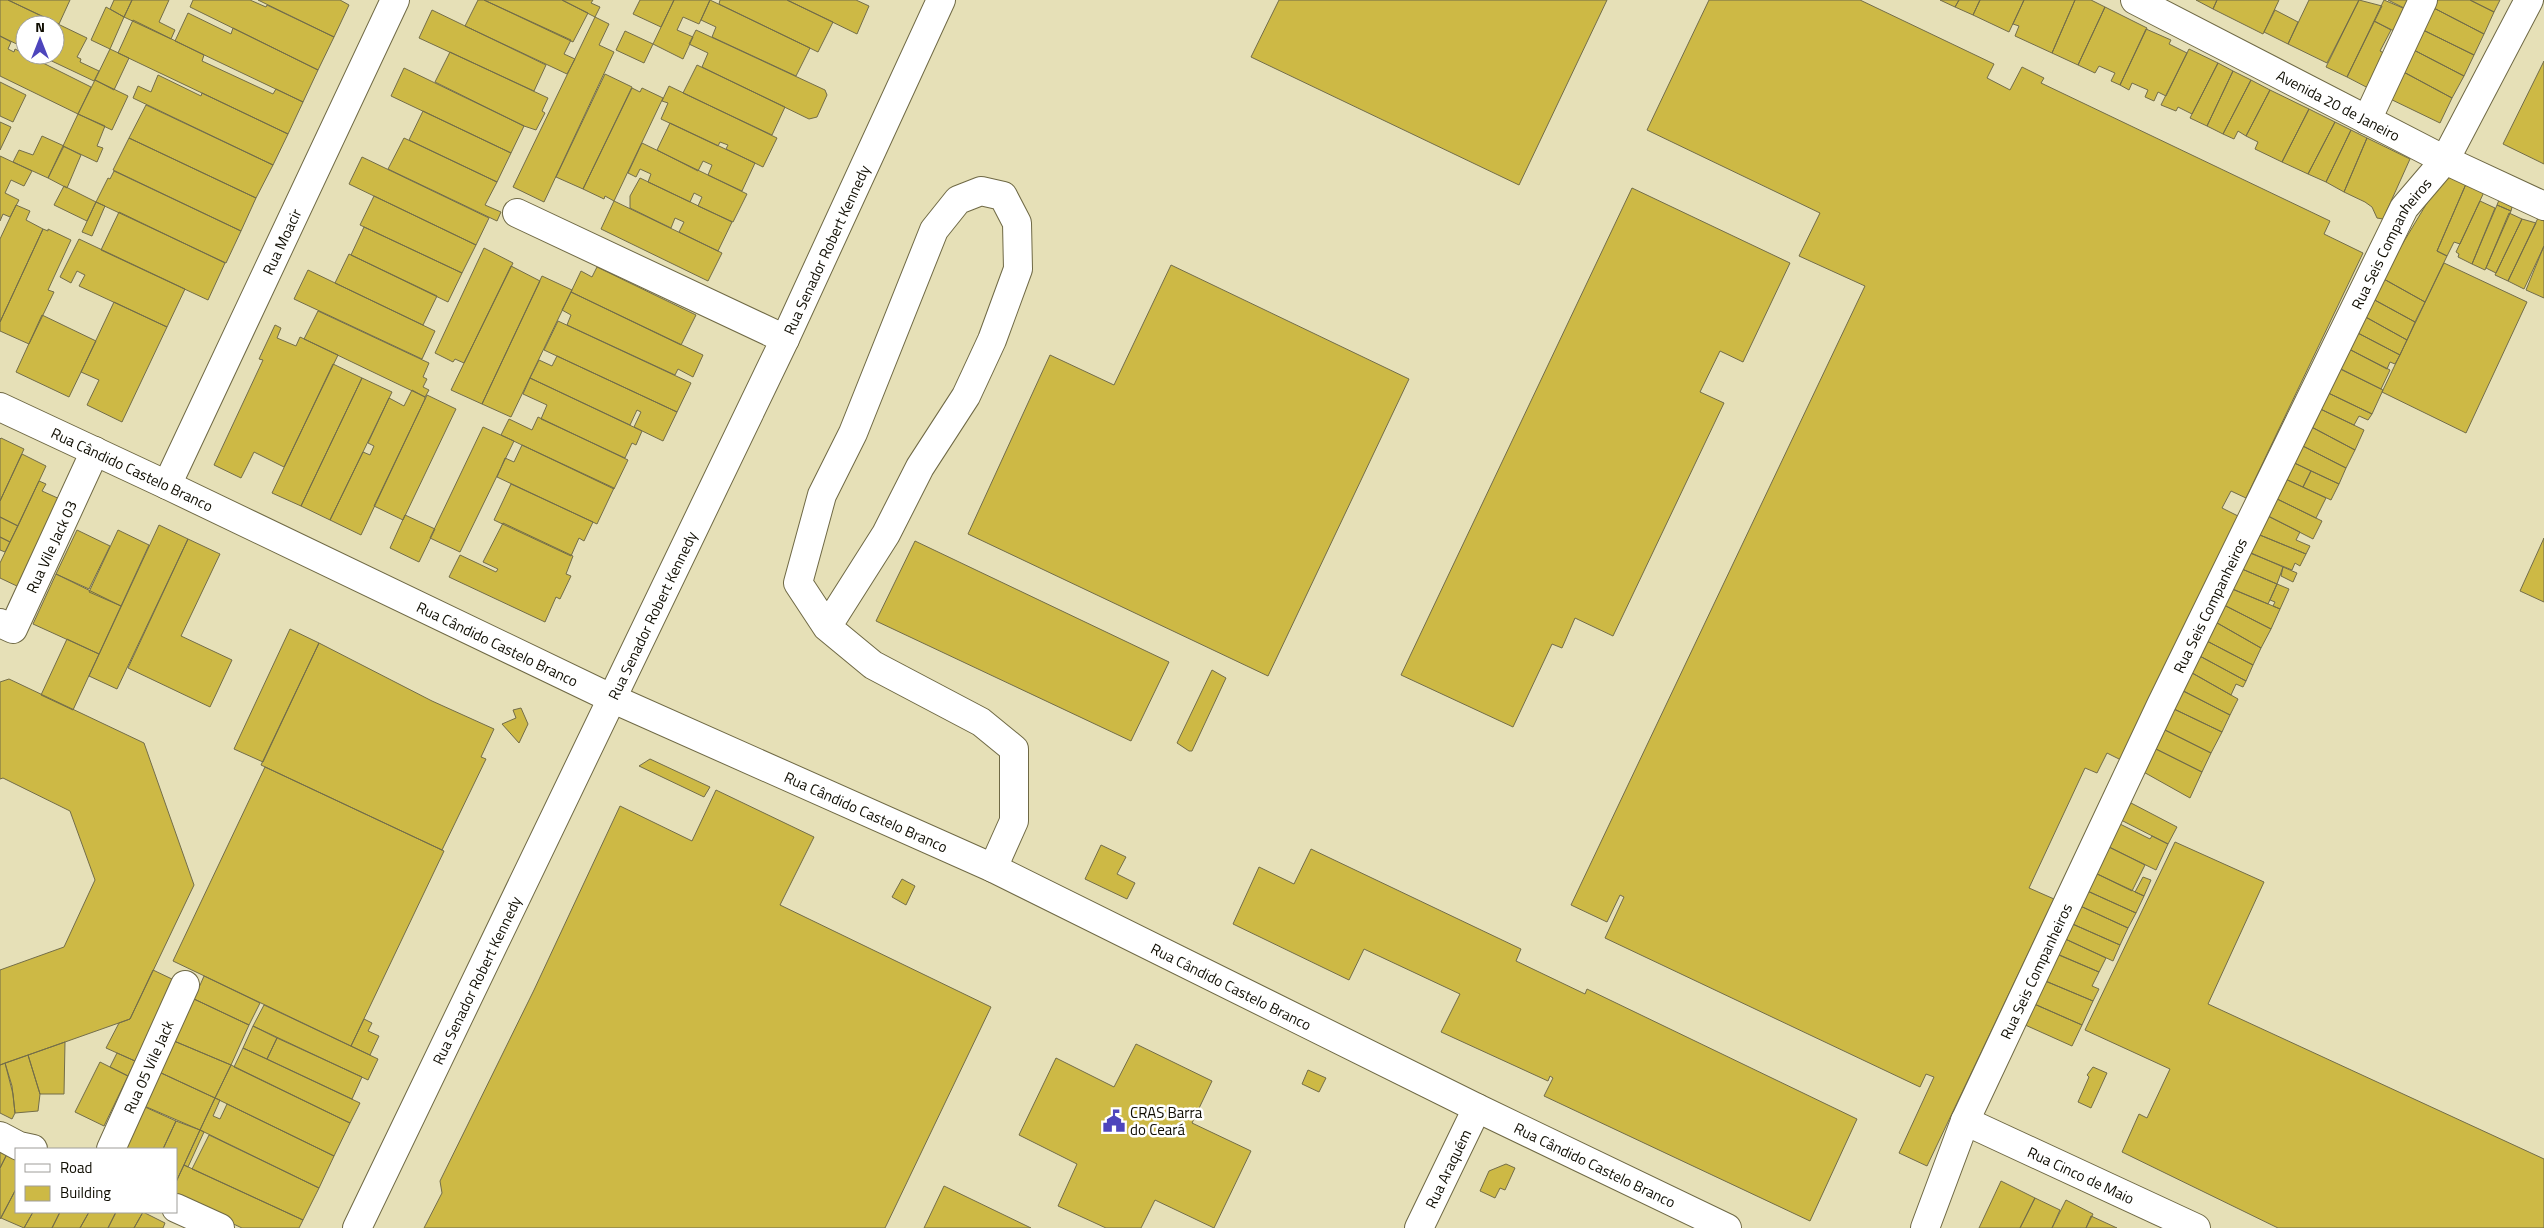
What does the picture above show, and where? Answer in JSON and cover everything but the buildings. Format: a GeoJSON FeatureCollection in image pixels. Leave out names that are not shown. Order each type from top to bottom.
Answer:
{"type":"FeatureCollection","features":[{"type":"Feature","properties":{"kind":"street","name":"Rua Moacir"},"geometry":{"type":"LineString","coordinates":[[167,485],[395,0]]}},
{"type":"Feature","properties":{"kind":"street","name":"Rua Senador Robert Kennedy"},"geometry":{"type":"LineString","coordinates":[[357,1228],[785,339],[942,0]]}},
{"type":"Feature","properties":{"kind":"street","name":"Avenida 20 de Janeiro"},"geometry":{"type":"LineString","coordinates":[[2135,0],[2445,160],[2544,206]]}},
{"type":"Feature","properties":{"kind":"street"},"geometry":{"type":"LineString","coordinates":[[2367,120],[2423,0]]}},
{"type":"Feature","properties":{"kind":"street","name":"Rua Seis Companheiros"},"geometry":{"type":"LineString","coordinates":[[1924,1228],[1965,1121],[2165,696],[2404,208],[2445,160],[2529,0]]}},
{"type":"Feature","properties":{"kind":"street"},"geometry":{"type":"LineString","coordinates":[[827,628],[886,534],[920,467],[966,396],[992,340],[1018,269],[1017,223],[1003,196],[981,191],[958,200],[934,230],[853,433],[822,494],[798,583],[827,628],[873,665],[981,722],[1014,749],[1014,821],[993,868]]}},
{"type":"Feature","properties":{"kind":"street"},"geometry":{"type":"LineString","coordinates":[[517,213],[785,339]]}},
{"type":"Feature","properties":{"kind":"street","name":"Rua Cândido Castelo Branco"},"geometry":{"type":"LineString","coordinates":[[0,407],[611,698],[993,868],[1477,1108],[1727,1228]]}},
{"type":"Feature","properties":{"kind":"street","name":"Rua Vile Jack 03"},"geometry":{"type":"LineString","coordinates":[[0,623],[13,630],[95,451]]}},
{"type":"Feature","properties":{"kind":"street","name":"Rua 05 Vile Jack"},"geometry":{"type":"LineString","coordinates":[[111,1148],[184,985]]}},
{"type":"Feature","properties":{"kind":"street","name":"Rua Araquém"},"geometry":{"type":"LineString","coordinates":[[1419,1228],[1477,1108]]}},
{"type":"Feature","properties":{"kind":"street","name":"Rua Cinco de Maio"},"geometry":{"type":"LineString","coordinates":[[1965,1121],[2196,1228]]}},
{"type":"Feature","properties":{"kind":"street"},"geometry":{"type":"LineString","coordinates":[[0,1136],[18,1146],[28,1148]]}},
{"type":"Feature","properties":{"kind":"street"},"geometry":{"type":"LineString","coordinates":[[178,1209],[220,1228]]}},
{"type":"Feature","properties":{"kind":"place","name":"CRAS Barra do Ceará"},"geometry":{"type":"Point","coordinates":[1114,1121]}}]}
